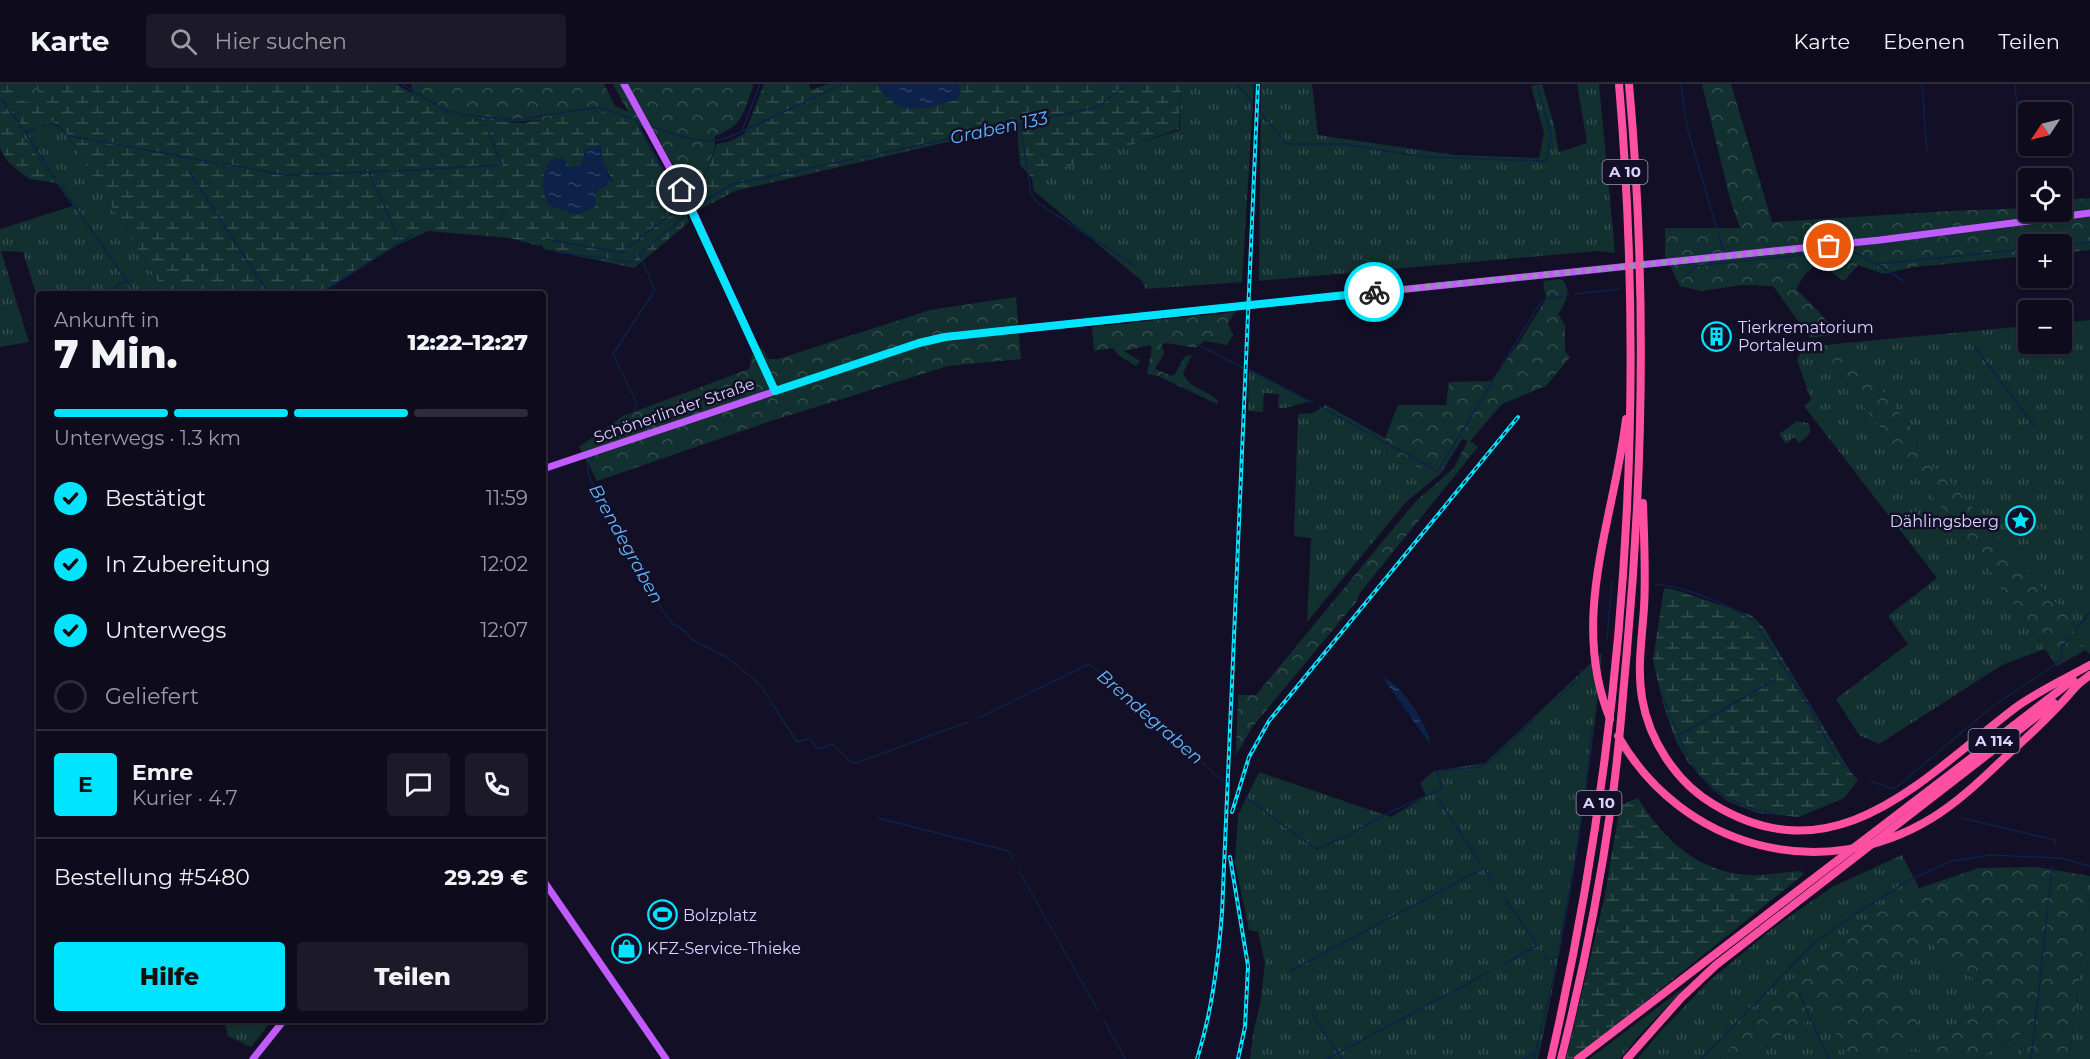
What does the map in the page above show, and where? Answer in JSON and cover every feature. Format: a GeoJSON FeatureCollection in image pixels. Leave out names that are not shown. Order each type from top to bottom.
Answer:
{"type":"FeatureCollection","features":[{"type":"Feature","properties":{"kind":"highway","name":"A 10"},"geometry":{"type":"LineString","coordinates":[[1561,1059],[1579,982],[1611,806],[1633,589],[1639,458],[1635,273],[1619,84]]}},
{"type":"Feature","properties":{"kind":"highway","name":"A 10"},"geometry":{"type":"LineString","coordinates":[[1629,84],[1634,259]]}},
{"type":"Feature","properties":{"kind":"highway","name":"A 10"},"geometry":{"type":"LineString","coordinates":[[1551,1059],[1578,937],[1608,746],[1622,596],[1632,394],[1635,273]]}},
{"type":"Feature","properties":{"kind":"highway"},"geometry":{"type":"LineString","coordinates":[[1632,394],[1597,572],[1592,630],[1597,677],[1600,692],[1624,746],[1641,770],[1668,798],[1695,819],[1721,832],[1773,848],[1820,852],[1869,845],[1915,827],[1946,809],[2026,739],[2079,683]]}},
{"type":"Feature","properties":{"kind":"highway"},"geometry":{"type":"LineString","coordinates":[[1639,458],[1645,576],[1639,673],[1642,700],[1651,730],[1669,762],[1699,794],[1729,814],[1771,828],[1793,830],[1814,830],[1838,826],[1863,818],[1897,799],[2018,706],[2090,666]]}},
{"type":"Feature","properties":{"kind":"highway","name":"A 114"},"geometry":{"type":"LineString","coordinates":[[1715,961],[2090,666]]}},
{"type":"Feature","properties":{"kind":"highway","name":"A 114"},"geometry":{"type":"LineString","coordinates":[[1715,961],[2090,675]]}},
{"type":"Feature","properties":{"kind":"highway"},"geometry":{"type":"LineString","coordinates":[[1581,1057],[1715,961]]}},
{"type":"Feature","properties":{"kind":"highway"},"geometry":{"type":"LineString","coordinates":[[1627,1059],[1715,961]]}},
{"type":"Feature","properties":{"kind":"main road"},"geometry":{"type":"LineString","coordinates":[[624,84],[692,209],[775,391]]}},
{"type":"Feature","properties":{"kind":"main road","name":"Schönerlinder Straße"},"geometry":{"type":"LineString","coordinates":[[546,468],[919,343],[945,337],[1880,240],[2090,213]]}},
{"type":"Feature","properties":{"kind":"main road"},"geometry":{"type":"LineString","coordinates":[[546,884],[666,1059]]}},
{"type":"Feature","properties":{"kind":"main road"},"geometry":{"type":"LineString","coordinates":[[253,1059],[282,1023]]}},
{"type":"Feature","properties":{"kind":"green space"},"geometry":{"type":"Polygon","coordinates":[[[0,84],[9,84],[15,94],[25,102],[40,97],[35,84],[396,84],[446,112],[477,120],[523,123],[599,111],[636,123],[689,222],[634,268],[544,249],[542,245],[510,238],[428,231],[396,246],[323,291],[164,291],[68,136],[52,121],[22,135],[56,183],[29,179],[8,162],[0,149],[0,84]],[[586,149],[582,163],[572,168],[567,167],[576,215],[594,207],[595,192],[613,181],[600,156],[586,149]]]}},
{"type":"Feature","properties":{"kind":"green space"},"geometry":{"type":"Polygon","coordinates":[[[9,84],[35,84],[40,97],[25,102],[15,94],[9,84]]]}},
{"type":"Feature","properties":{"kind":"green space"},"geometry":{"type":"Polygon","coordinates":[[[411,84],[604,84],[615,106],[628,112],[613,84],[754,84],[738,122],[715,136],[715,147],[696,200],[693,202],[656,134],[639,125],[686,211],[689,222],[646,142],[599,111],[542,120],[504,122],[485,120],[447,112],[434,106],[413,95],[411,84]]]}},
{"type":"Feature","properties":{"kind":"green space"},"geometry":{"type":"Polygon","coordinates":[[[764,84],[809,84],[811,90],[828,84],[877,84],[879,89],[960,92],[958,84],[1181,84],[1179,129],[1032,178],[1020,165],[1017,126],[735,191],[697,211],[693,202],[696,200],[717,144],[731,141],[745,133],[764,84]]]}},
{"type":"Feature","properties":{"kind":"green space"},"geometry":{"type":"Polygon","coordinates":[[[1181,84],[1254,84],[1242,282],[1146,289],[1142,281],[1034,191],[1032,178],[1069,164],[1180,130],[1181,84]]]}},
{"type":"Feature","properties":{"kind":"green space"},"geometry":{"type":"Polygon","coordinates":[[[1261,84],[1312,84],[1318,135],[1454,155],[1539,158],[1544,133],[1531,86],[1542,84],[1559,152],[1587,143],[1577,84],[1599,84],[1615,253],[1598,251],[1259,281],[1261,84]]]}},
{"type":"Feature","properties":{"kind":"green space"},"geometry":{"type":"Polygon","coordinates":[[[1702,84],[1731,84],[1772,222],[2018,208],[2018,222],[2072,222],[2072,199],[2090,198],[2090,250],[2072,252],[2072,234],[2018,234],[2018,257],[1914,267],[1883,274],[1858,265],[1844,281],[1819,263],[1805,274],[1796,289],[1837,334],[1810,338],[1773,286],[1743,285],[1701,291],[1680,286],[1665,256],[1665,228],[1740,228],[1731,203],[1702,84]]]}},
{"type":"Feature","properties":{"kind":"green space"},"geometry":{"type":"Polygon","coordinates":[[[52,121],[68,136],[164,291],[36,291],[36,293],[23,252],[1,251],[29,342],[0,347],[0,229],[73,206],[22,135],[52,121]]]}},
{"type":"Feature","properties":{"kind":"green space"},"geometry":{"type":"Polygon","coordinates":[[[1560,279],[1567,287],[1567,296],[1558,314],[1565,326],[1565,351],[1570,357],[1546,386],[1502,404],[1470,441],[1478,447],[1359,594],[1357,601],[1253,726],[1236,755],[1238,695],[1256,695],[1416,501],[1453,469],[1468,441],[1462,439],[1441,473],[1388,460],[1385,438],[1398,405],[1446,405],[1449,382],[1491,381],[1520,341],[1546,299],[1543,281],[1560,279]]]}},
{"type":"Feature","properties":{"kind":"green space"},"geometry":{"type":"Polygon","coordinates":[[[1016,297],[1021,359],[948,366],[771,421],[597,481],[579,447],[623,416],[749,369],[752,356],[762,347],[768,359],[778,359],[930,310],[1016,297]]]}},
{"type":"Feature","properties":{"kind":"green space"},"geometry":{"type":"Polygon","coordinates":[[[1235,312],[1228,323],[1233,335],[1227,345],[1205,341],[1195,348],[1162,344],[1164,354],[1155,369],[1172,376],[1185,356],[1192,355],[1183,373],[1190,383],[1218,401],[1217,404],[1158,376],[1147,374],[1152,348],[1150,345],[1124,351],[1140,361],[1136,366],[1118,355],[1113,348],[1094,351],[1092,327],[1235,312]]]}},
{"type":"Feature","properties":{"kind":"green space"},"geometry":{"type":"Polygon","coordinates":[[[2090,320],[2090,654],[2079,645],[2073,620],[2050,597],[1940,471],[1928,466],[1918,448],[1917,435],[1844,343],[2018,327],[2018,354],[2072,354],[2072,322],[2090,320]]]}},
{"type":"Feature","properties":{"kind":"green space"},"geometry":{"type":"Polygon","coordinates":[[[1844,343],[1917,435],[1918,448],[1928,466],[1940,470],[2050,597],[2073,620],[2079,645],[2085,650],[2057,666],[1991,572],[1817,346],[1844,343]]]}},
{"type":"Feature","properties":{"kind":"green space"},"geometry":{"type":"Polygon","coordinates":[[[1817,346],[1991,572],[2045,649],[2002,665],[1879,744],[1859,735],[1836,699],[1908,644],[1888,616],[1937,578],[1804,406],[1811,400],[1797,360],[1802,351],[1817,346]]]}},
{"type":"Feature","properties":{"kind":"green space"},"geometry":{"type":"Polygon","coordinates":[[[1249,369],[1310,401],[1278,408],[1279,394],[1264,393],[1263,412],[1248,411],[1249,369]]]}},
{"type":"Feature","properties":{"kind":"green space"},"geometry":{"type":"Polygon","coordinates":[[[1326,405],[1385,438],[1388,460],[1441,473],[1406,502],[1307,622],[1311,538],[1294,536],[1298,414],[1313,413],[1326,405]]]}},
{"type":"Feature","properties":{"kind":"green space"},"geometry":{"type":"Polygon","coordinates":[[[1797,421],[1808,423],[1810,432],[1799,443],[1794,437],[1786,444],[1779,434],[1797,421]]]}},
{"type":"Feature","properties":{"kind":"green space"},"geometry":{"type":"Polygon","coordinates":[[[1664,588],[1751,615],[1765,629],[1850,771],[1858,780],[1844,798],[1799,817],[1757,813],[1727,801],[1711,788],[1688,762],[1676,741],[1664,707],[1653,660],[1664,588]]]}},
{"type":"Feature","properties":{"kind":"green space"},"geometry":{"type":"Polygon","coordinates":[[[1602,653],[1591,755],[1576,857],[1538,1059],[1250,1059],[1265,963],[1258,932],[1249,930],[1235,863],[1238,815],[1259,772],[1391,817],[1426,796],[1420,783],[1434,771],[1485,763],[1602,653]]]}},
{"type":"Feature","properties":{"kind":"green space"},"geometry":{"type":"Polygon","coordinates":[[[1638,798],[1671,840],[1698,860],[1713,867],[1730,873],[1748,875],[1800,871],[1804,874],[1574,1059],[1566,1059],[1604,900],[1619,812],[1621,805],[1638,798]]]}},
{"type":"Feature","properties":{"kind":"green space"},"geometry":{"type":"Polygon","coordinates":[[[1902,855],[1919,888],[1810,960],[1720,1059],[1637,1059],[1708,982],[1772,929],[1832,887],[1902,855]]]}},
{"type":"Feature","properties":{"kind":"green space"},"geometry":{"type":"Polygon","coordinates":[[[2036,867],[2090,876],[2090,896],[2069,1059],[2023,1059],[2024,1032],[1976,1059],[1846,1059],[1845,1052],[1825,1011],[1740,1059],[1720,1059],[1810,960],[1863,922],[1919,888],[1979,868],[2036,867]],[[1931,941],[1885,970],[1885,981],[1911,1005],[1918,1021],[1907,1051],[1918,1053],[1954,1028],[1975,1007],[1981,982],[1945,963],[1931,941]]]}},
{"type":"Feature","properties":{"kind":"green space"},"geometry":{"type":"Polygon","coordinates":[[[2090,896],[2090,1059],[2069,1059],[2090,896]]]}},
{"type":"Feature","properties":{"kind":"green space","name":"Bolzplatz"},"geometry":{"type":"Polygon","coordinates":[[[666,901],[677,914],[656,928],[647,913],[666,901]]]}},
{"type":"Feature","properties":{"kind":"green space"},"geometry":{"type":"Polygon","coordinates":[[[1931,941],[1945,963],[1981,982],[1975,1007],[1954,1028],[1918,1053],[1907,1051],[1910,1005],[1885,981],[1885,970],[1931,941]]]}},
{"type":"Feature","properties":{"kind":"green space"},"geometry":{"type":"Polygon","coordinates":[[[1686,986],[1620,1059],[1589,1059],[1686,986]]]}},
{"type":"Feature","properties":{"kind":"green space"},"geometry":{"type":"Polygon","coordinates":[[[1825,1011],[1845,1052],[1846,1059],[1740,1059],[1825,1011]]]}},
{"type":"Feature","properties":{"kind":"green space"},"geometry":{"type":"Polygon","coordinates":[[[225,1023],[270,1023],[251,1047],[228,1036],[225,1023]]]}},
{"type":"Feature","properties":{"kind":"green space"},"geometry":{"type":"Polygon","coordinates":[[[2025,1032],[2023,1059],[1976,1059],[2025,1032]]]}},
{"type":"Feature","properties":{"kind":"water"},"geometry":{"type":"Polygon","coordinates":[[[877,84],[958,84],[960,92],[957,100],[913,109],[896,104],[879,89],[877,84]]]}},
{"type":"Feature","properties":{"kind":"water"},"geometry":{"type":"Polygon","coordinates":[[[601,145],[603,165],[609,168],[607,175],[613,181],[596,192],[595,207],[576,215],[548,205],[543,181],[546,169],[553,158],[564,158],[567,166],[572,168],[582,163],[586,149],[601,145]]]}},
{"type":"Feature","properties":{"kind":"water"},"geometry":{"type":"Polygon","coordinates":[[[1383,678],[1390,681],[1405,695],[1419,716],[1430,744],[1383,678]]]}},
{"type":"Feature","properties":{"kind":"waterway"},"geometry":{"type":"LineString","coordinates":[[402,84],[443,109],[460,114],[515,120],[599,107],[636,120],[681,206],[621,253],[546,239]]}},
{"type":"Feature","properties":{"kind":"waterway"},"geometry":{"type":"LineString","coordinates":[[653,127],[698,140],[719,140],[730,137],[742,131],[760,84]]}},
{"type":"Feature","properties":{"kind":"waterway"},"geometry":{"type":"LineString","coordinates":[[743,131],[843,84]]}},
{"type":"Feature","properties":{"kind":"waterway","name":"Graben 133"},"geometry":{"type":"LineString","coordinates":[[864,157],[1098,107],[1127,84]]}},
{"type":"Feature","properties":{"kind":"waterway"},"geometry":{"type":"LineString","coordinates":[[1237,84],[1253,103]]}},
{"type":"Feature","properties":{"kind":"waterway"},"geometry":{"type":"LineString","coordinates":[[1681,84],[1687,127],[1717,229]]}},
{"type":"Feature","properties":{"kind":"waterway"},"geometry":{"type":"LineString","coordinates":[[1922,84],[1927,153]]}},
{"type":"Feature","properties":{"kind":"waterway"},"geometry":{"type":"LineString","coordinates":[[2015,84],[2018,119]]}},
{"type":"Feature","properties":{"kind":"waterway"},"geometry":{"type":"LineString","coordinates":[[1262,114],[1287,144],[1344,144],[1424,157],[1546,161],[1551,135],[1538,88]]}},
{"type":"Feature","properties":{"kind":"waterway"},"geometry":{"type":"LineString","coordinates":[[0,100],[25,132],[36,128]]}},
{"type":"Feature","properties":{"kind":"waterway"},"geometry":{"type":"LineString","coordinates":[[395,171],[502,165],[485,124]]}},
{"type":"Feature","properties":{"kind":"waterway"},"geometry":{"type":"LineString","coordinates":[[1020,124],[1031,194],[1039,204],[1137,267]]}},
{"type":"Feature","properties":{"kind":"waterway"},"geometry":{"type":"LineString","coordinates":[[43,125],[57,126],[68,136],[121,145]]}},
{"type":"Feature","properties":{"kind":"waterway"},"geometry":{"type":"LineString","coordinates":[[25,132],[55,178]]}},
{"type":"Feature","properties":{"kind":"waterway"},"geometry":{"type":"LineString","coordinates":[[125,146],[216,163]]}},
{"type":"Feature","properties":{"kind":"waterway","name":"Graben 133"},"geometry":{"type":"LineString","coordinates":[[695,207],[733,184],[853,159]]}},
{"type":"Feature","properties":{"kind":"waterway"},"geometry":{"type":"LineString","coordinates":[[221,163],[284,175],[299,175]]}},
{"type":"Feature","properties":{"kind":"waterway"},"geometry":{"type":"LineString","coordinates":[[188,170],[267,291]]}},
{"type":"Feature","properties":{"kind":"waterway"},"geometry":{"type":"LineString","coordinates":[[308,174],[390,171]]}},
{"type":"Feature","properties":{"kind":"waterway"},"geometry":{"type":"LineString","coordinates":[[369,173],[399,238]]}},
{"type":"Feature","properties":{"kind":"waterway"},"geometry":{"type":"LineString","coordinates":[[60,185],[134,291]]}},
{"type":"Feature","properties":{"kind":"waterway"},"geometry":{"type":"LineString","coordinates":[[500,218],[505,208]]}},
{"type":"Feature","properties":{"kind":"waterway","name":"Graben 133"},"geometry":{"type":"LineString","coordinates":[[557,252],[630,262],[690,212]]}},
{"type":"Feature","properties":{"kind":"waterway"},"geometry":{"type":"LineString","coordinates":[[1718,233],[1723,250]]}},
{"type":"Feature","properties":{"kind":"waterway"},"geometry":{"type":"LineString","coordinates":[[324,291],[412,235]]}},
{"type":"Feature","properties":{"kind":"waterway"},"geometry":{"type":"LineString","coordinates":[[2072,244],[2090,242]]}},
{"type":"Feature","properties":{"kind":"waterway"},"geometry":{"type":"LineString","coordinates":[[1683,279],[1696,266],[1850,250],[1905,282]]}},
{"type":"Feature","properties":{"kind":"waterway"},"geometry":{"type":"LineString","coordinates":[[1878,264],[2018,250]]}},
{"type":"Feature","properties":{"kind":"waterway","name":"Brendegraben"},"geometry":{"type":"LineString","coordinates":[[608,436],[634,412],[637,404],[613,354],[655,290],[639,253]]}},
{"type":"Feature","properties":{"kind":"waterway"},"geometry":{"type":"LineString","coordinates":[[113,291],[118,284],[126,282]]}},
{"type":"Feature","properties":{"kind":"waterway"},"geometry":{"type":"LineString","coordinates":[[1575,294],[1620,289]]}},
{"type":"Feature","properties":{"kind":"waterway"},"geometry":{"type":"LineString","coordinates":[[1319,406],[1438,471],[1542,300],[1569,295]]}},
{"type":"Feature","properties":{"kind":"waterway"},"geometry":{"type":"LineString","coordinates":[[1197,344],[1243,368]]}},
{"type":"Feature","properties":{"kind":"waterway"},"geometry":{"type":"LineString","coordinates":[[1974,346],[2036,428]]}},
{"type":"Feature","properties":{"kind":"waterway"},"geometry":{"type":"LineString","coordinates":[[1250,370],[1313,403]]}},
{"type":"Feature","properties":{"kind":"waterway","name":"Brendegraben"},"geometry":{"type":"LineString","coordinates":[[594,456],[588,468],[591,481],[664,613],[673,624],[685,631],[693,640],[727,657],[761,686],[797,742],[810,738],[818,749],[833,744],[852,763],[856,763],[968,722]]}},
{"type":"Feature","properties":{"kind":"waterway"},"geometry":{"type":"LineString","coordinates":[[1607,639],[1612,581]]}},
{"type":"Feature","properties":{"kind":"waterway"},"geometry":{"type":"LineString","coordinates":[[1655,584],[1706,597],[1754,621],[1809,706],[1835,756],[1845,767]]}},
{"type":"Feature","properties":{"kind":"waterway"},"geometry":{"type":"LineString","coordinates":[[2074,631],[2090,612]]}},
{"type":"Feature","properties":{"kind":"waterway"},"geometry":{"type":"LineString","coordinates":[[1870,781],[1894,789],[1993,706],[2060,661],[2062,647],[2070,637]]}},
{"type":"Feature","properties":{"kind":"waterway","name":"Brendegraben"},"geometry":{"type":"LineString","coordinates":[[978,718],[1089,664],[1123,691],[1140,711],[1156,721],[1223,781]]}},
{"type":"Feature","properties":{"kind":"waterway"},"geometry":{"type":"LineString","coordinates":[[1554,701],[1578,679],[1581,670]]}},
{"type":"Feature","properties":{"kind":"waterway"},"geometry":{"type":"LineString","coordinates":[[1681,734],[1776,679]]}},
{"type":"Feature","properties":{"kind":"waterway"},"geometry":{"type":"LineString","coordinates":[[1662,695],[1686,753],[1698,774],[1726,798],[1753,809],[1775,814]]}},
{"type":"Feature","properties":{"kind":"waterway","name":"Brendegraben"},"geometry":{"type":"LineString","coordinates":[[1245,797],[1316,849],[1441,789],[1437,771],[1479,767],[1491,760],[1534,719]]}},
{"type":"Feature","properties":{"kind":"waterway"},"geometry":{"type":"LineString","coordinates":[[1559,947],[1586,788],[1592,726]]}},
{"type":"Feature","properties":{"kind":"waterway"},"geometry":{"type":"LineString","coordinates":[[1439,800],[1479,861]]}},
{"type":"Feature","properties":{"kind":"waterway"},"geometry":{"type":"LineString","coordinates":[[878,818],[1009,851],[1014,862]]}},
{"type":"Feature","properties":{"kind":"waterway"},"geometry":{"type":"LineString","coordinates":[[1961,818],[2055,840],[2055,845]]}},
{"type":"Feature","properties":{"kind":"waterway"},"geometry":{"type":"LineString","coordinates":[[1701,1059],[1814,943],[1913,878],[1952,861],[1991,855],[2059,858],[2090,866]]}},
{"type":"Feature","properties":{"kind":"waterway"},"geometry":{"type":"LineString","coordinates":[[2049,898],[2052,867]]}},
{"type":"Feature","properties":{"kind":"waterway"},"geometry":{"type":"LineString","coordinates":[[1290,971],[1484,868],[1493,882]]}},
{"type":"Feature","properties":{"kind":"waterway"},"geometry":{"type":"LineString","coordinates":[[1019,871],[1099,1012]]}},
{"type":"Feature","properties":{"kind":"waterway"},"geometry":{"type":"LineString","coordinates":[[1504,964],[1538,945],[1505,899]]}},
{"type":"Feature","properties":{"kind":"waterway"},"geometry":{"type":"LineString","coordinates":[[2031,1059],[2048,906]]}},
{"type":"Feature","properties":{"kind":"waterway"},"geometry":{"type":"LineString","coordinates":[[1543,953],[1548,960]]}},
{"type":"Feature","properties":{"kind":"waterway"},"geometry":{"type":"LineString","coordinates":[[1534,1059],[1555,971],[1552,958],[1557,957]]}},
{"type":"Feature","properties":{"kind":"waterway"},"geometry":{"type":"LineString","coordinates":[[1327,1059],[1489,972]]}},
{"type":"Feature","properties":{"kind":"waterway"},"geometry":{"type":"LineString","coordinates":[[1799,993],[1829,1059]]}},
{"type":"Feature","properties":{"kind":"waterway"},"geometry":{"type":"LineString","coordinates":[[1311,1013],[1342,1059]]}},
{"type":"Feature","properties":{"kind":"waterway"},"geometry":{"type":"LineString","coordinates":[[1104,1020],[1125,1059]]}},
{"type":"Feature","properties":{"kind":"waterway"},"geometry":{"type":"LineString","coordinates":[[1523,1059],[1536,1053]]}},
{"type":"Feature","properties":{"kind":"railway"},"geometry":{"type":"LineString","coordinates":[[1197,1059],[1214,987],[1222,913],[1258,84]]}},
{"type":"Feature","properties":{"kind":"railway"},"geometry":{"type":"LineString","coordinates":[[1232,812],[1249,757],[1269,721],[1518,417]]}},
{"type":"Feature","properties":{"kind":"railway"},"geometry":{"type":"LineString","coordinates":[[1230,857],[1248,966],[1245,1027],[1238,1059]]}},
{"type":"Feature","properties":{"kind":"way so far"},"geometry":{"type":"LineString","coordinates":[[1374,292],[1829,246]]}},
{"type":"Feature","properties":{"kind":"place","name":"Tierkrematorium Portaleum"},"geometry":{"type":"Point","coordinates":[1717,336]}},
{"type":"Feature","properties":{"kind":"place","name":"Dählingsberg"},"geometry":{"type":"Point","coordinates":[2020,521]}},
{"type":"Feature","properties":{"kind":"place","name":"Bolzplatz"},"geometry":{"type":"Point","coordinates":[662,915]}},
{"type":"Feature","properties":{"kind":"place","name":"KFZ-Service-Thieke"},"geometry":{"type":"Point","coordinates":[626,948]}},
{"type":"Feature","properties":{"kind":"route"},"geometry":{"type":"LineString","coordinates":[[682,190],[775,391],[919,343],[945,337],[1374,292]]}}]}
